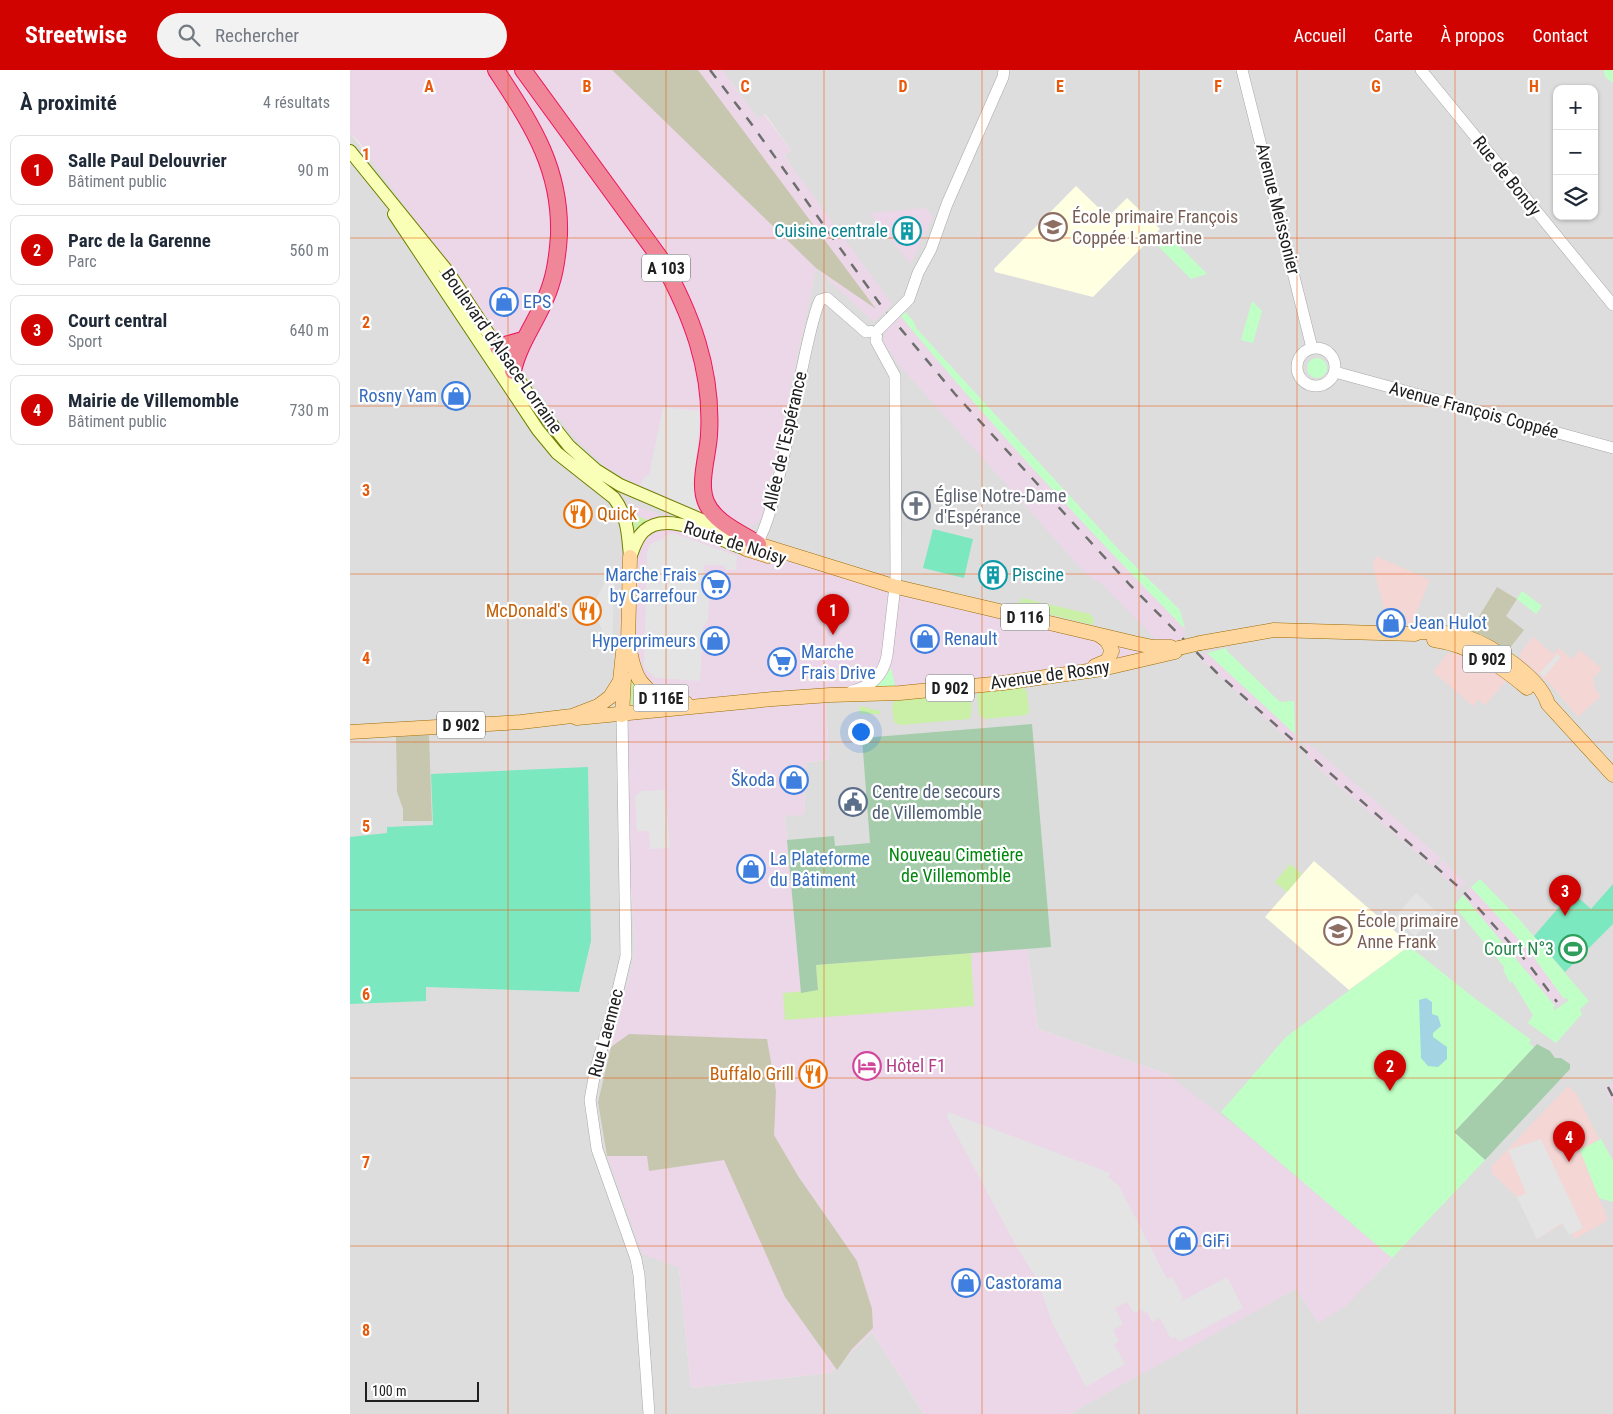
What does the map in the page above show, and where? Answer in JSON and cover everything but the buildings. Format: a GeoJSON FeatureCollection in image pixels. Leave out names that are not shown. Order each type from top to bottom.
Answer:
{"type":"FeatureCollection","features":[{"type":"Feature","properties":{"kind":"highway"},"geometry":{"type":"LineString","coordinates":[[496,70],[531,122],[544,148],[555,183],[559,216],[558,247],[552,283],[540,312],[523,340],[513,371]]}},
{"type":"Feature","properties":{"kind":"highway","name":"A 103"},"geometry":{"type":"LineString","coordinates":[[523,70],[660,258],[692,322],[704,361],[709,397],[710,434],[703,489],[706,502],[718,518],[752,546]]}},
{"type":"Feature","properties":{"kind":"highway"},"geometry":{"type":"LineString","coordinates":[[498,347],[523,340]]}},
{"type":"Feature","properties":{"kind":"main road","name":"Boulevard d'Alsace-Lorraine"},"geometry":{"type":"LineString","coordinates":[[350,150],[448,272],[555,432],[596,470],[637,495],[752,546]]}},
{"type":"Feature","properties":{"kind":"main road","name":"Boulevard d'Alsace-Lorraine"},"geometry":{"type":"LineString","coordinates":[[375,182],[410,240],[518,402],[557,453],[618,502],[627,523],[630,557]]}},
{"type":"Feature","properties":{"kind":"main road"},"geometry":{"type":"LineString","coordinates":[[513,371],[512,383],[518,402]]}},
{"type":"Feature","properties":{"kind":"main road","name":"Route de Noisy"},"geometry":{"type":"LineString","coordinates":[[630,557],[639,536],[645,530],[670,522],[893,586],[1134,643],[1163,648],[1179,648]]}},
{"type":"Feature","properties":{"kind":"main road","name":"Rue Laennec"},"geometry":{"type":"LineString","coordinates":[[622,715],[628,644],[630,557]]}},
{"type":"Feature","properties":{"kind":"main road","name":"Avenue de Rosny"},"geometry":{"type":"LineString","coordinates":[[622,715],[727,703],[830,695],[900,693],[1070,674],[1131,663],[1175,652],[1179,648],[1200,643],[1274,630],[1415,634],[1419,632],[1437,632],[1465,636],[1489,647],[1508,660],[1546,696],[1548,704],[1613,775]]}},
{"type":"Feature","properties":{"kind":"main road","name":"Avenue de Rosny"},"geometry":{"type":"LineString","coordinates":[[1415,634],[1419,638],[1452,644],[1472,651],[1500,666],[1542,702],[1548,704]]}},
{"type":"Feature","properties":{"kind":"main road","name":"D 902"},"geometry":{"type":"LineString","coordinates":[[1070,674],[1107,661],[1111,656],[1111,646],[1098,635]]}},
{"type":"Feature","properties":{"kind":"main road"},"geometry":{"type":"LineString","coordinates":[[1131,663],[1123,659],[1120,650],[1126,644],[1134,643]]}},
{"type":"Feature","properties":{"kind":"main road","name":"Rue Laennec"},"geometry":{"type":"LineString","coordinates":[[628,644],[633,666],[641,681],[651,692],[661,698],[681,703],[727,703]]}},
{"type":"Feature","properties":{"kind":"main road","name":"Rue Laennec"},"geometry":{"type":"LineString","coordinates":[[600,704],[610,698],[620,681],[623,652],[628,644]]}},
{"type":"Feature","properties":{"kind":"main road","name":"Avenue de Rosny"},"geometry":{"type":"LineString","coordinates":[[1472,651],[1483,651],[1504,663],[1508,660]]}},
{"type":"Feature","properties":{"kind":"main road"},"geometry":{"type":"LineString","coordinates":[[600,704],[611,707],[622,715]]}},
{"type":"Feature","properties":{"kind":"main road","name":"D 902"},"geometry":{"type":"LineString","coordinates":[[350,732],[522,722],[572,716],[600,704]]}},
{"type":"Feature","properties":{"kind":"main road","name":"D 902"},"geometry":{"type":"LineString","coordinates":[[572,716],[577,718],[622,715]]}},
{"type":"Feature","properties":{"kind":"street"},"geometry":{"type":"LineString","coordinates":[[830,695],[861,689],[880,674],[887,656],[893,586],[896,576],[895,376],[876,340],[877,331],[902,308],[904,291],[947,204],[1004,77],[1004,70]]}},
{"type":"Feature","properties":{"kind":"street","name":"Avenue Meissonier"},"geometry":{"type":"LineString","coordinates":[[1242,70],[1312,348]]}},
{"type":"Feature","properties":{"kind":"street","name":"Rue de Bondy"},"geometry":{"type":"LineString","coordinates":[[1421,70],[1613,304]]}},
{"type":"Feature","properties":{"kind":"street","name":"Allée de l'Espérance"},"geometry":{"type":"LineString","coordinates":[[752,546],[766,525],[821,312],[842,311],[866,332],[877,331]]}},
{"type":"Feature","properties":{"kind":"street"},"geometry":{"type":"LineString","coordinates":[[1312,348],[1323,349],[1330,353],[1335,365],[1335,372],[1330,380],[1321,386],[1306,384],[1299,377],[1297,371],[1298,358],[1302,353],[1312,348]]}},
{"type":"Feature","properties":{"kind":"street","name":"Avenue François Coppée"},"geometry":{"type":"LineString","coordinates":[[1335,372],[1613,448]]}},
{"type":"Feature","properties":{"kind":"street"},"geometry":{"type":"LineString","coordinates":[[875,581],[888,599],[891,613]]}},
{"type":"Feature","properties":{"kind":"street","name":"Rue Laennec"},"geometry":{"type":"LineString","coordinates":[[622,715],[626,956],[595,1072],[590,1100],[597,1149],[636,1259],[640,1276],[649,1414]]}},
{"type":"Feature","properties":{"kind":"shaded area"},"geometry":{"type":"Polygon","coordinates":[[[350,70],[722,70],[758,119],[764,114],[791,150],[784,156],[892,304],[874,322],[816,269],[763,518],[752,527],[705,515],[639,486],[607,468],[577,440],[558,418],[358,141],[350,133],[350,70]]]}},
{"type":"Feature","properties":{"kind":"shaded area"},"geometry":{"type":"Polygon","coordinates":[[[612,70],[698,70],[876,309],[816,268],[612,70]]]}},
{"type":"Feature","properties":{"kind":"shaded area"},"geometry":{"type":"Polygon","coordinates":[[[722,70],[1613,70],[1613,1414],[1069,1414],[1296,1288],[1318,1323],[1372,1279],[1392,1258],[1167,1074],[1038,1029],[1027,948],[816,965],[801,993],[785,815],[804,814],[806,763],[829,759],[826,702],[972,605],[624,774],[635,952],[598,1102],[679,1268],[691,1388],[830,1373],[872,1332],[924,1414],[350,1414],[350,133],[639,486],[705,515],[763,518],[816,268],[837,286],[816,202],[784,156],[791,150],[765,114],[758,119],[722,70]]]}},
{"type":"Feature","properties":{"kind":"shaded area"},"geometry":{"type":"Polygon","coordinates":[[[1076,186],[1108,217],[1127,198],[1160,229],[1093,297],[995,272],[994,269],[1076,186]]]}},
{"type":"Feature","properties":{"kind":"shaded area"},"geometry":{"type":"Polygon","coordinates":[[[926,208],[933,217],[911,264],[869,213],[926,208]]]}},
{"type":"Feature","properties":{"kind":"shaded area"},"geometry":{"type":"Polygon","coordinates":[[[901,316],[974,403],[1185,629],[1185,635],[1179,640],[1166,643],[1156,640],[1102,584],[1087,575],[899,365],[883,342],[886,328],[901,316]]]}},
{"type":"Feature","properties":{"kind":"shaded area"},"geometry":{"type":"Polygon","coordinates":[[[663,407],[700,411],[694,490],[702,512],[640,485],[645,476],[649,475],[663,407]]]}},
{"type":"Feature","properties":{"kind":"shaded area"},"geometry":{"type":"Polygon","coordinates":[[[623,501],[708,532],[764,548],[1179,648],[1017,678],[826,702],[829,759],[806,763],[804,815],[785,816],[801,992],[818,990],[816,965],[1027,948],[1038,1029],[1167,1074],[1248,1136],[1392,1258],[1346,1306],[1318,1323],[1296,1289],[1069,1414],[924,1414],[872,1332],[830,1373],[691,1388],[679,1268],[642,1254],[607,1156],[598,1102],[635,952],[624,774],[617,714],[623,501]]]}},
{"type":"Feature","properties":{"kind":"shaded area"},"geometry":{"type":"Polygon","coordinates":[[[673,533],[737,556],[736,570],[726,570],[726,567],[721,565],[704,565],[703,591],[709,598],[708,620],[703,627],[700,681],[656,678],[644,668],[647,554],[649,545],[673,533]]]}},
{"type":"Feature","properties":{"kind":"shaded area"},"geometry":{"type":"Polygon","coordinates":[[[1376,556],[1430,580],[1411,625],[1390,624],[1387,622],[1373,565],[1376,556]]]}},
{"type":"Feature","properties":{"kind":"shaded area"},"geometry":{"type":"Polygon","coordinates":[[[609,574],[615,574],[612,642],[607,642],[597,618],[597,598],[609,574]]]}},
{"type":"Feature","properties":{"kind":"shaded area"},"geometry":{"type":"Polygon","coordinates":[[[1497,587],[1517,599],[1506,616],[1524,630],[1509,649],[1506,650],[1470,631],[1497,587]]]}},
{"type":"Feature","properties":{"kind":"shaded area"},"geometry":{"type":"Polygon","coordinates":[[[1533,637],[1553,654],[1559,648],[1572,659],[1580,650],[1602,669],[1593,678],[1595,689],[1601,696],[1578,717],[1549,683],[1521,659],[1520,653],[1533,637]]]}},
{"type":"Feature","properties":{"kind":"shaded area"},"geometry":{"type":"Polygon","coordinates":[[[1457,652],[1475,659],[1507,680],[1485,705],[1478,700],[1473,706],[1433,672],[1448,653],[1457,652]]]}},
{"type":"Feature","properties":{"kind":"shaded area"},"geometry":{"type":"Polygon","coordinates":[[[1207,653],[1295,734],[1296,747],[1196,655],[1207,653]]]}},
{"type":"Feature","properties":{"kind":"shaded area"},"geometry":{"type":"Polygon","coordinates":[[[1557,654],[1561,657],[1544,677],[1540,673],[1557,654]]]}},
{"type":"Feature","properties":{"kind":"shaded area"},"geometry":{"type":"Polygon","coordinates":[[[429,735],[432,821],[403,821],[403,809],[397,792],[396,737],[429,735]]]}},
{"type":"Feature","properties":{"kind":"shaded area"},"geometry":{"type":"Polygon","coordinates":[[[1305,742],[1441,858],[1433,867],[1319,769],[1306,755],[1305,742]]]}},
{"type":"Feature","properties":{"kind":"shaded area"},"geometry":{"type":"Polygon","coordinates":[[[665,790],[670,848],[650,849],[649,831],[637,831],[635,796],[642,791],[665,790]]]}},
{"type":"Feature","properties":{"kind":"shaded area"},"geometry":{"type":"Polygon","coordinates":[[[1443,860],[1465,883],[1458,890],[1434,869],[1443,860]]]}},
{"type":"Feature","properties":{"kind":"shaded area","name":"École primaire Anne Frank"},"geometry":{"type":"Polygon","coordinates":[[[1314,861],[1411,945],[1349,990],[1265,917],[1314,861]]]}},
{"type":"Feature","properties":{"kind":"shaded area"},"geometry":{"type":"Polygon","coordinates":[[[1471,887],[1530,952],[1564,999],[1555,1006],[1463,895],[1471,887]]]}},
{"type":"Feature","properties":{"kind":"shaded area"},"geometry":{"type":"Polygon","coordinates":[[[1416,893],[1437,912],[1415,936],[1394,918],[1416,893]]]}},
{"type":"Feature","properties":{"kind":"shaded area"},"geometry":{"type":"Polygon","coordinates":[[[629,1034],[767,1039],[776,1091],[774,1135],[798,1176],[857,1261],[872,1309],[873,1328],[852,1349],[837,1370],[785,1297],[724,1160],[649,1171],[647,1156],[607,1156],[598,1102],[611,1047],[629,1034]]]}},
{"type":"Feature","properties":{"kind":"shaded area"},"geometry":{"type":"Polygon","coordinates":[[[1613,1083],[1613,1106],[1605,1088],[1613,1083]]]}},
{"type":"Feature","properties":{"kind":"shaded area"},"geometry":{"type":"Polygon","coordinates":[[[1568,1086],[1576,1093],[1599,1139],[1580,1151],[1608,1220],[1575,1239],[1565,1223],[1537,1239],[1517,1197],[1492,1173],[1491,1167],[1568,1086]]]}},
{"type":"Feature","properties":{"kind":"shaded area"},"geometry":{"type":"Polygon","coordinates":[[[948,1112],[1110,1173],[1108,1177],[1119,1186],[1167,1279],[1172,1277],[1183,1298],[1180,1302],[1227,1277],[1243,1308],[1179,1342],[1175,1337],[1171,1339],[1160,1318],[1152,1322],[1147,1312],[1144,1313],[1142,1309],[1134,1313],[1127,1302],[1115,1308],[1123,1324],[1113,1330],[1119,1341],[1114,1344],[1125,1364],[1086,1387],[1052,1322],[1037,1279],[1017,1248],[947,1117],[948,1112]]]}},
{"type":"Feature","properties":{"kind":"shaded area"},"geometry":{"type":"Polygon","coordinates":[[[1541,1139],[1583,1228],[1569,1235],[1562,1223],[1537,1239],[1517,1197],[1526,1193],[1508,1150],[1541,1139]]]}},
{"type":"Feature","properties":{"kind":"green space"},"geometry":{"type":"Polygon","coordinates":[[[1604,70],[1613,70],[1613,83],[1605,77],[1604,70]]]}},
{"type":"Feature","properties":{"kind":"green space"},"geometry":{"type":"Polygon","coordinates":[[[1169,236],[1207,274],[1191,279],[1159,247],[1169,236]]]}},
{"type":"Feature","properties":{"kind":"green space"},"geometry":{"type":"Polygon","coordinates":[[[1252,301],[1262,311],[1253,343],[1241,340],[1252,301]]]}},
{"type":"Feature","properties":{"kind":"green space"},"geometry":{"type":"Polygon","coordinates":[[[905,312],[914,322],[916,328],[1121,552],[1180,610],[1185,629],[1113,555],[974,403],[901,316],[905,312]]]}},
{"type":"Feature","properties":{"kind":"green space"},"geometry":{"type":"Polygon","coordinates":[[[1317,358],[1324,361],[1327,368],[1324,375],[1317,378],[1310,375],[1307,368],[1310,361],[1317,358]]]}},
{"type":"Feature","properties":{"kind":"green space"},"geometry":{"type":"Polygon","coordinates":[[[628,512],[652,522],[632,539],[628,512]]]}},
{"type":"Feature","properties":{"kind":"green space"},"geometry":{"type":"Polygon","coordinates":[[[933,529],[973,539],[964,578],[923,568],[933,529]]]}},
{"type":"Feature","properties":{"kind":"green space"},"geometry":{"type":"Polygon","coordinates":[[[1522,591],[1542,606],[1536,614],[1517,599],[1522,591]]]}},
{"type":"Feature","properties":{"kind":"green space"},"geometry":{"type":"Polygon","coordinates":[[[1022,598],[1090,614],[1094,619],[1093,625],[1015,606],[1016,602],[1021,602],[1022,598]]]}},
{"type":"Feature","properties":{"kind":"green space"},"geometry":{"type":"Polygon","coordinates":[[[1226,648],[1280,702],[1294,701],[1295,734],[1207,653],[1226,648]]]}},
{"type":"Feature","properties":{"kind":"green space"},"geometry":{"type":"Polygon","coordinates":[[[891,668],[896,689],[872,689],[884,679],[891,668]]]}},
{"type":"Feature","properties":{"kind":"green space"},"geometry":{"type":"Polygon","coordinates":[[[627,669],[660,704],[624,711],[627,669]]]}},
{"type":"Feature","properties":{"kind":"green space"},"geometry":{"type":"Polygon","coordinates":[[[1022,687],[1027,691],[1029,712],[1026,715],[985,719],[979,715],[977,695],[979,692],[1022,687]]]}},
{"type":"Feature","properties":{"kind":"green space"},"geometry":{"type":"Polygon","coordinates":[[[965,693],[971,705],[969,719],[900,725],[894,722],[892,705],[896,699],[965,693]]]}},
{"type":"Feature","properties":{"kind":"green space"},"geometry":{"type":"Polygon","coordinates":[[[859,706],[880,711],[880,714],[860,714],[859,706]]]}},
{"type":"Feature","properties":{"kind":"green space","name":"Nouveau Cimetière de Villemomble"},"geometry":{"type":"Polygon","coordinates":[[[1032,724],[1051,947],[816,965],[818,990],[801,993],[787,840],[834,836],[835,846],[870,843],[862,738],[1032,724]]]}},
{"type":"Feature","properties":{"kind":"green space"},"geometry":{"type":"Polygon","coordinates":[[[588,767],[591,941],[579,992],[426,987],[426,1001],[350,1004],[350,837],[387,833],[387,827],[433,825],[431,774],[588,767]]]}},
{"type":"Feature","properties":{"kind":"green space"},"geometry":{"type":"Polygon","coordinates":[[[1290,864],[1302,874],[1287,892],[1275,882],[1290,864]]]}},
{"type":"Feature","properties":{"kind":"green space"},"geometry":{"type":"Polygon","coordinates":[[[1480,879],[1518,918],[1589,1001],[1580,1009],[1582,1014],[1556,1043],[1528,1023],[1533,1015],[1512,981],[1510,983],[1503,969],[1505,968],[1454,906],[1463,895],[1555,1006],[1553,1008],[1555,1010],[1568,1001],[1567,998],[1564,999],[1530,952],[1471,887],[1480,879]]]}},
{"type":"Feature","properties":{"kind":"green space"},"geometry":{"type":"Polygon","coordinates":[[[1613,884],[1613,924],[1565,972],[1534,936],[1572,892],[1591,909],[1613,884]]]}},
{"type":"Feature","properties":{"kind":"green space"},"geometry":{"type":"Polygon","coordinates":[[[1411,945],[1410,947],[1473,997],[1531,1040],[1529,1043],[1534,1047],[1454,1132],[1485,1160],[1392,1258],[1221,1112],[1286,1037],[1411,945]]]}},
{"type":"Feature","properties":{"kind":"green space"},"geometry":{"type":"Polygon","coordinates":[[[971,953],[974,1006],[785,1020],[783,993],[818,990],[816,965],[971,953]]]}},
{"type":"Feature","properties":{"kind":"green space"},"geometry":{"type":"Polygon","coordinates":[[[1537,1044],[1550,1051],[1555,1058],[1561,1058],[1570,1064],[1570,1069],[1485,1160],[1454,1132],[1537,1044]]]}},
{"type":"Feature","properties":{"kind":"green space"},"geometry":{"type":"Polygon","coordinates":[[[1601,1139],[1613,1161],[1613,1202],[1599,1198],[1580,1150],[1601,1139]]]}},
{"type":"Feature","properties":{"kind":"water"},"geometry":{"type":"Polygon","coordinates":[[[1426,998],[1432,1002],[1432,1014],[1438,1016],[1441,1026],[1433,1033],[1433,1037],[1447,1047],[1447,1059],[1438,1067],[1428,1066],[1421,1058],[1419,1000],[1426,998]]]}},
{"type":"Feature","properties":{"kind":"railway"},"geometry":{"type":"LineString","coordinates":[[710,70],[750,122],[880,304],[955,394],[1130,585],[1216,672],[1462,890],[1527,962],[1557,1002]]}},
{"type":"Feature","properties":{"kind":"railway"},"geometry":{"type":"LineString","coordinates":[[1608,1087],[1613,1097]]}},
{"type":"Feature","properties":{"kind":"place","name":"École primaire François Coppée Lamartine"},"geometry":{"type":"Point","coordinates":[1053,227]}},
{"type":"Feature","properties":{"kind":"place","name":"Cuisine centrale"},"geometry":{"type":"Point","coordinates":[907,231]}},
{"type":"Feature","properties":{"kind":"place","name":"EPS"},"geometry":{"type":"Point","coordinates":[504,302]}},
{"type":"Feature","properties":{"kind":"place","name":"Rosny Yam"},"geometry":{"type":"Point","coordinates":[456,396]}},
{"type":"Feature","properties":{"kind":"place","name":"Église Notre-Dame d'Espérance"},"geometry":{"type":"Point","coordinates":[916,506]}},
{"type":"Feature","properties":{"kind":"place","name":"Quick"},"geometry":{"type":"Point","coordinates":[578,514]}},
{"type":"Feature","properties":{"kind":"place","name":"Piscine"},"geometry":{"type":"Point","coordinates":[993,575]}},
{"type":"Feature","properties":{"kind":"place","name":"Marche Frais by Carrefour"},"geometry":{"type":"Point","coordinates":[716,585]}},
{"type":"Feature","properties":{"kind":"place","name":"McDonald's"},"geometry":{"type":"Point","coordinates":[587,611]}},
{"type":"Feature","properties":{"kind":"place","name":"Jean Hulot"},"geometry":{"type":"Point","coordinates":[1391,623]}},
{"type":"Feature","properties":{"kind":"place","name":"Salle Paul Delouvrier"},"geometry":{"type":"Point","coordinates":[833,635]}},
{"type":"Feature","properties":{"kind":"place","name":"Renault"},"geometry":{"type":"Point","coordinates":[925,639]}},
{"type":"Feature","properties":{"kind":"place","name":"Hyperprimeurs"},"geometry":{"type":"Point","coordinates":[715,641]}},
{"type":"Feature","properties":{"kind":"place","name":"Marche Frais Drive"},"geometry":{"type":"Point","coordinates":[782,662]}},
{"type":"Feature","properties":{"kind":"place","name":"Škoda"},"geometry":{"type":"Point","coordinates":[794,780]}},
{"type":"Feature","properties":{"kind":"place","name":"Centre de secours de Villemomble"},"geometry":{"type":"Point","coordinates":[853,802]}},
{"type":"Feature","properties":{"kind":"place","name":"La Plateforme du Bâtiment"},"geometry":{"type":"Point","coordinates":[751,869]}},
{"type":"Feature","properties":{"kind":"place","name":"Court central"},"geometry":{"type":"Point","coordinates":[1565,916]}},
{"type":"Feature","properties":{"kind":"place","name":"École primaire Anne Frank"},"geometry":{"type":"Point","coordinates":[1338,931]}},
{"type":"Feature","properties":{"kind":"place","name":"Court N°3"},"geometry":{"type":"Point","coordinates":[1573,949]}},
{"type":"Feature","properties":{"kind":"place","name":"Hôtel F1"},"geometry":{"type":"Point","coordinates":[867,1066]}},
{"type":"Feature","properties":{"kind":"place","name":"Buffalo Grill"},"geometry":{"type":"Point","coordinates":[813,1074]}},
{"type":"Feature","properties":{"kind":"place","name":"Parc de la Garenne"},"geometry":{"type":"Point","coordinates":[1390,1091]}},
{"type":"Feature","properties":{"kind":"place","name":"Mairie de Villemomble"},"geometry":{"type":"Point","coordinates":[1569,1162]}},
{"type":"Feature","properties":{"kind":"place","name":"GiFi"},"geometry":{"type":"Point","coordinates":[1183,1241]}},
{"type":"Feature","properties":{"kind":"place","name":"Castorama"},"geometry":{"type":"Point","coordinates":[966,1283]}}]}
